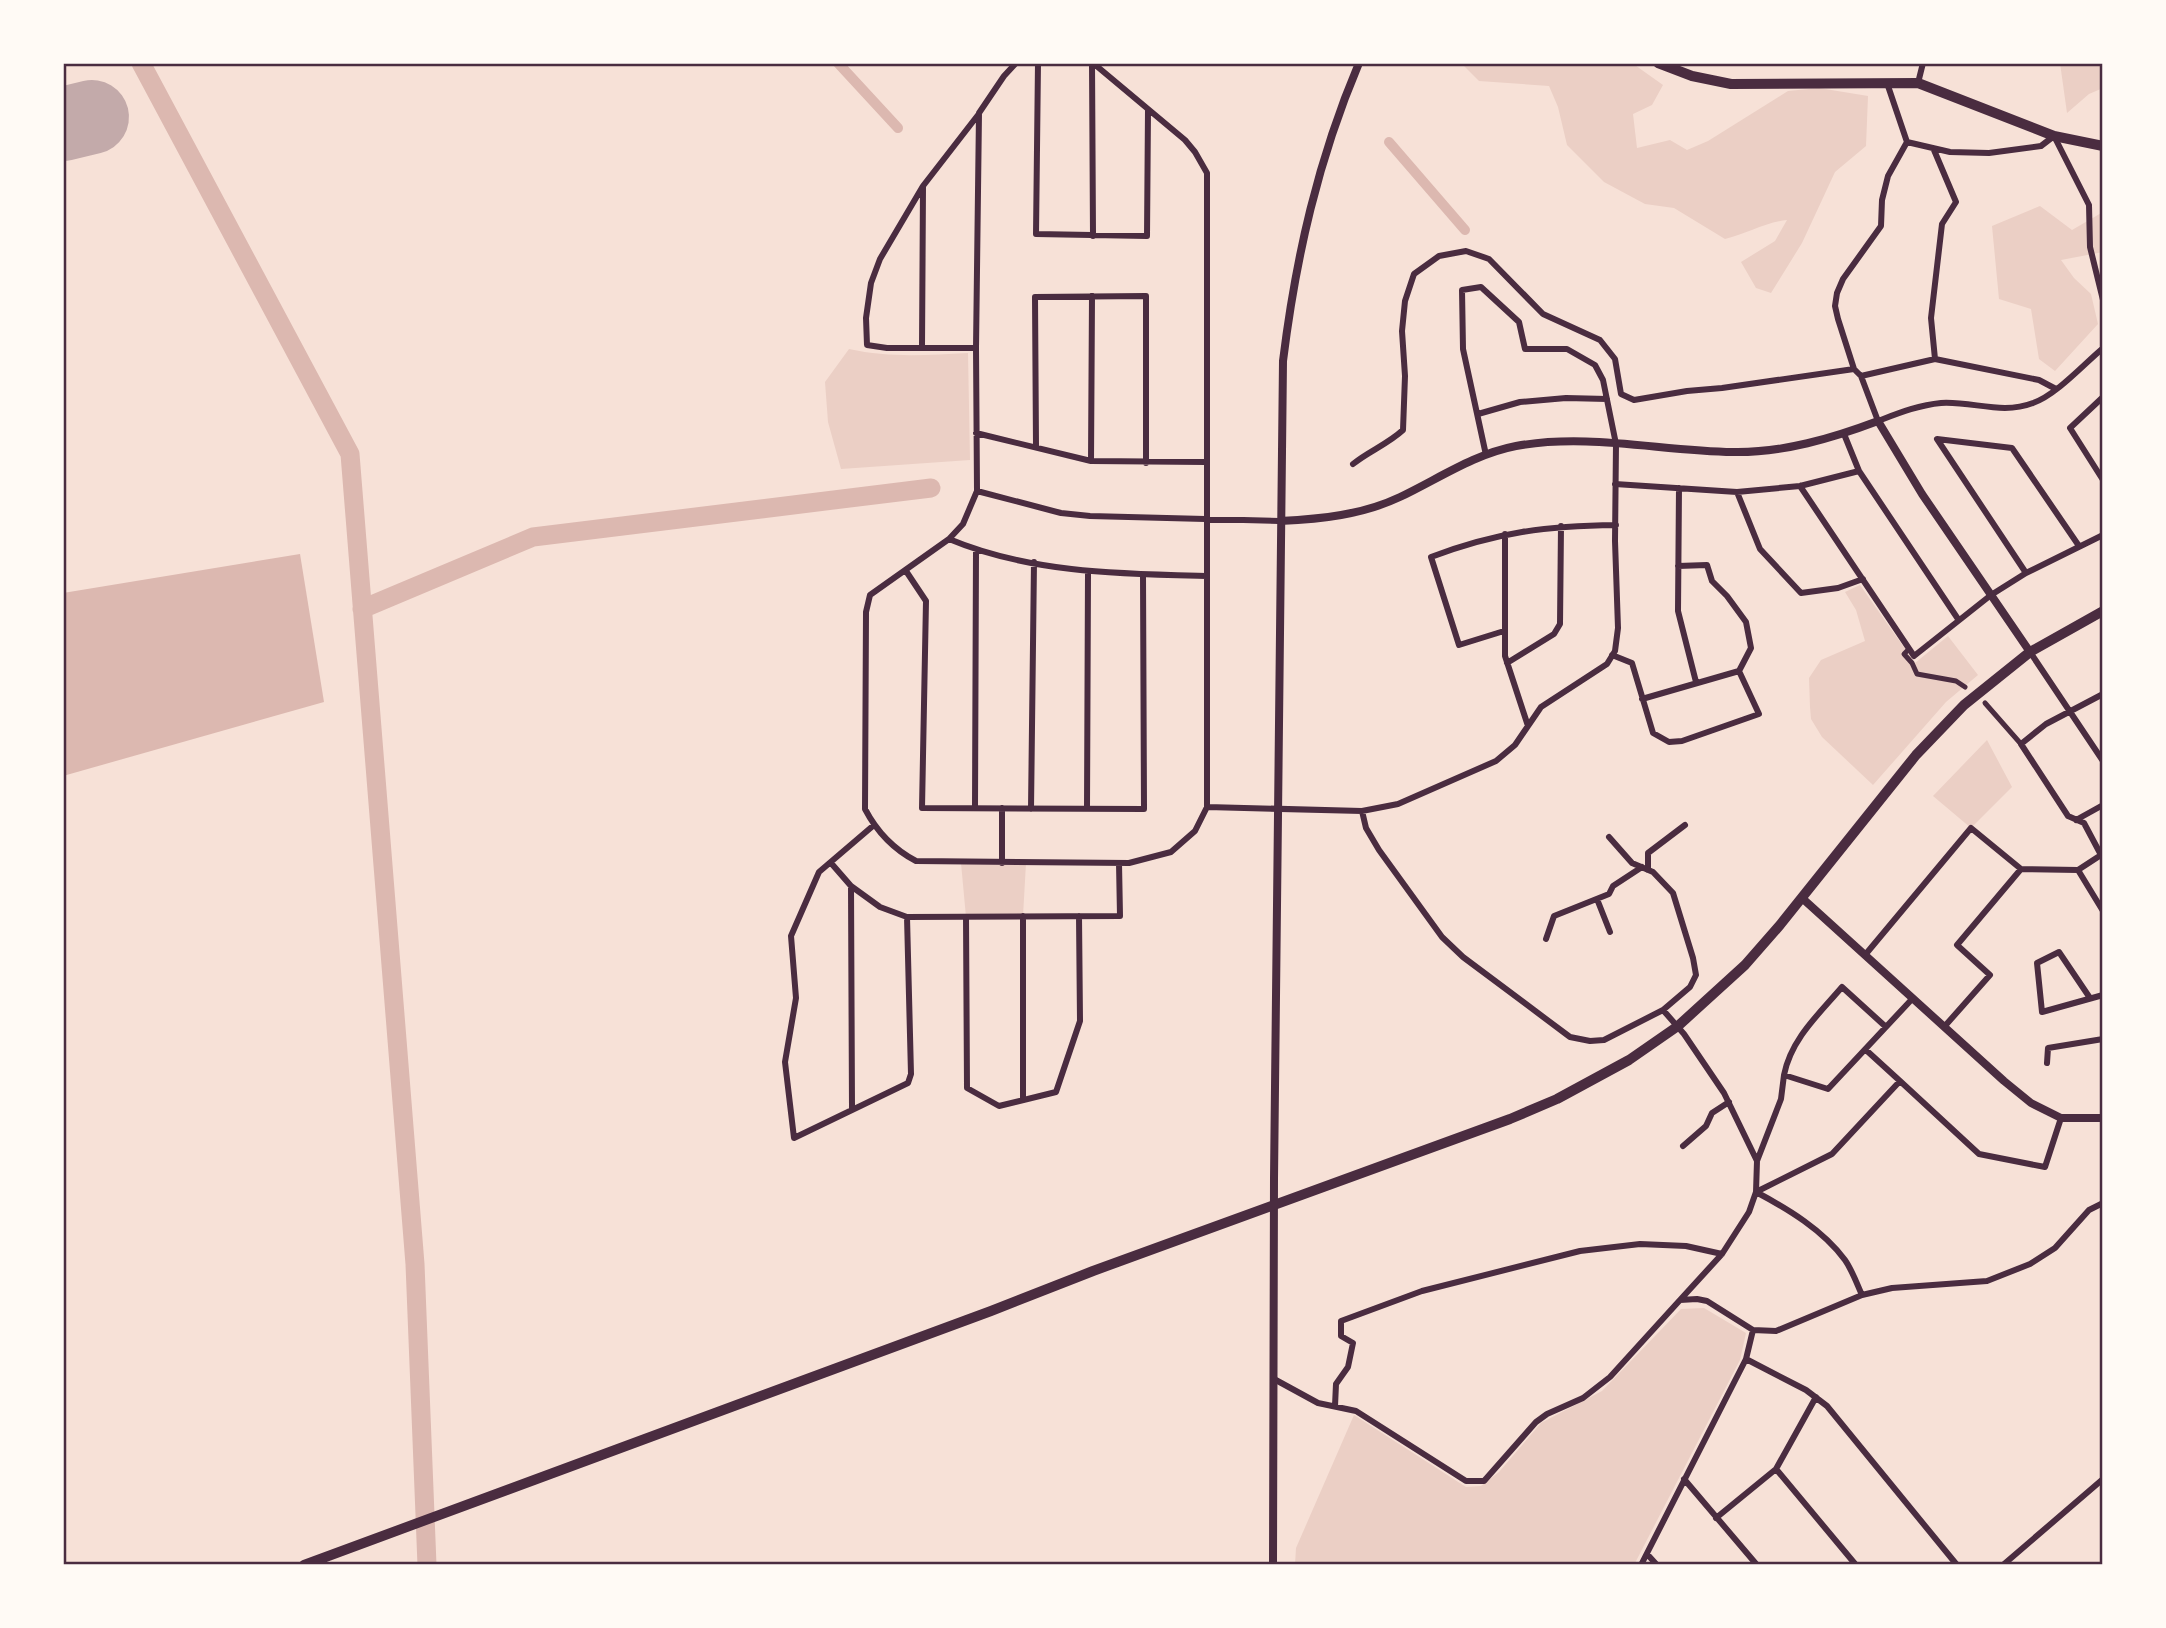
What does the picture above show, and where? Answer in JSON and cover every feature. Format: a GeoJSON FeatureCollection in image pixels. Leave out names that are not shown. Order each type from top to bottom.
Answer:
{"type":"FeatureCollection","features":[{"type":"Feature","properties":{"kind":"main road"},"geometry":{"type":"LineString","coordinates":[[1658,63],[1692,76],[1731,84],[1918,83],[2054,136],[2103,146]]}},
{"type":"Feature","properties":{"kind":"main road"},"geometry":{"type":"LineString","coordinates":[[304,1565],[1510,1119],[1557,1099],[1629,1060],[1678,1026],[1745,965],[1922,748],[1972,698],[2030,652],[2103,611]]}},
{"type":"Feature","properties":{"kind":"street"},"geometry":{"type":"LineString","coordinates":[[976,348],[887,348],[867,345],[866,318],[871,283],[880,259],[923,186],[1016,63]]}},
{"type":"Feature","properties":{"kind":"street"},"geometry":{"type":"LineString","coordinates":[[1038,63],[1036,234],[1147,236],[1148,110]]}},
{"type":"Feature","properties":{"kind":"street"},"geometry":{"type":"LineString","coordinates":[[979,113],[977,491],[963,524],[949,539],[870,595],[866,612],[865,809],[874,825],[896,848],[916,861],[1119,863],[1146,860],[1171,852],[1195,831],[1207,807],[1207,173],[1185,140],[1093,63]]}},
{"type":"Feature","properties":{"kind":"street"},"geometry":{"type":"LineString","coordinates":[[1093,63],[1093,236]]}},
{"type":"Feature","properties":{"kind":"street"},"geometry":{"type":"LineString","coordinates":[[1273,1565],[1283,361],[1295,274],[1310,204],[1331,134],[1359,63]]}},
{"type":"Feature","properties":{"kind":"street"},"geometry":{"type":"LineString","coordinates":[[1918,83],[1923,63]]}},
{"type":"Feature","properties":{"kind":"street"},"geometry":{"type":"LineString","coordinates":[[1886,82],[1907,142],[1888,176],[1882,201],[1881,226],[1843,279],[1837,293],[1835,306],[1838,319],[1854,369],[1861,376],[1878,421],[1922,494],[2100,751],[2103,761]]}},
{"type":"Feature","properties":{"kind":"street"},"geometry":{"type":"LineString","coordinates":[[1907,142],[1934,150],[1968,153],[2017,151],[2041,146],[2054,136],[2089,205],[2090,247],[2103,300]]}},
{"type":"Feature","properties":{"kind":"street"},"geometry":{"type":"LineString","coordinates":[[1934,150],[1956,202],[1942,224],[1931,318],[1935,359]]}},
{"type":"Feature","properties":{"kind":"street"},"geometry":{"type":"LineString","coordinates":[[922,348],[923,186]]}},
{"type":"Feature","properties":{"kind":"street"},"geometry":{"type":"LineString","coordinates":[[1353,464],[1370,451],[1392,441],[1403,430],[1405,376],[1402,331],[1405,301],[1414,274],[1439,257],[1466,251],[1489,259],[1543,314],[1600,340],[1615,359],[1621,394],[1634,400],[1854,369]]}},
{"type":"Feature","properties":{"kind":"street"},"geometry":{"type":"LineString","coordinates":[[1207,807],[1362,811],[1398,804],[1496,761],[1515,746],[1541,707],[1607,664],[1615,651],[1618,628],[1616,444],[1604,380],[1595,365],[1567,349],[1525,349],[1519,323],[1480,287],[1462,290],[1463,349],[1486,455]]}},
{"type":"Feature","properties":{"kind":"street"},"geometry":{"type":"LineString","coordinates":[[1091,461],[1092,296]]}},
{"type":"Feature","properties":{"kind":"street"},"geometry":{"type":"LineString","coordinates":[[1036,446],[1035,297],[1146,296],[1146,463]]}},
{"type":"Feature","properties":{"kind":"street"},"geometry":{"type":"LineString","coordinates":[[977,491],[1061,513],[1280,521],[1335,516],[1379,506],[1486,455],[1543,442],[1572,440],[1736,452],[1800,444],[1844,434],[1918,406],[1943,403],[2008,409],[2035,403],[2103,349]]}},
{"type":"Feature","properties":{"kind":"street"},"geometry":{"type":"LineString","coordinates":[[1861,376],[1935,359],[2039,380],[2056,389]]}},
{"type":"Feature","properties":{"kind":"street"},"geometry":{"type":"LineString","coordinates":[[2103,397],[2070,428],[2103,480]]}},
{"type":"Feature","properties":{"kind":"street"},"geometry":{"type":"LineString","coordinates":[[1478,414],[1520,402],[1566,398],[1607,399]]}},
{"type":"Feature","properties":{"kind":"street"},"geometry":{"type":"LineString","coordinates":[[976,433],[1091,461],[1206,462]]}},
{"type":"Feature","properties":{"kind":"street"},"geometry":{"type":"LineString","coordinates":[[1844,434],[1859,471],[1958,620]]}},
{"type":"Feature","properties":{"kind":"street"},"geometry":{"type":"LineString","coordinates":[[2026,573],[1937,439],[2012,448],[2079,546]]}},
{"type":"Feature","properties":{"kind":"street"},"geometry":{"type":"LineString","coordinates":[[1615,484],[1737,492],[1800,486],[1859,471]]}},
{"type":"Feature","properties":{"kind":"street"},"geometry":{"type":"LineString","coordinates":[[1800,486],[1914,656],[1991,595],[2026,573],[2103,535]]}},
{"type":"Feature","properties":{"kind":"street"},"geometry":{"type":"LineString","coordinates":[[1679,488],[1678,611],[1696,682]]}},
{"type":"Feature","properties":{"kind":"street"},"geometry":{"type":"LineString","coordinates":[[1737,492],[1760,550],[1801,593],[1838,588],[1863,579]]}},
{"type":"Feature","properties":{"kind":"street"},"geometry":{"type":"LineString","coordinates":[[1504,631],[1459,645],[1431,557],[1468,543],[1505,534],[1561,526],[1616,525]]}},
{"type":"Feature","properties":{"kind":"street"},"geometry":{"type":"LineString","coordinates":[[1507,663],[1554,634],[1560,624],[1561,526]]}},
{"type":"Feature","properties":{"kind":"street"},"geometry":{"type":"LineString","coordinates":[[1505,534],[1504,631],[1507,663],[1528,726]]}},
{"type":"Feature","properties":{"kind":"street"},"geometry":{"type":"LineString","coordinates":[[949,539],[976,551],[1088,572],[1206,576]]}},
{"type":"Feature","properties":{"kind":"street"},"geometry":{"type":"LineString","coordinates":[[975,808],[976,551]]}},
{"type":"Feature","properties":{"kind":"street"},"geometry":{"type":"LineString","coordinates":[[1031,809],[1034,562]]}},
{"type":"Feature","properties":{"kind":"street"},"geometry":{"type":"LineString","coordinates":[[1642,699],[1739,671],[1751,648],[1746,622],[1712,581],[1707,565],[1678,566]]}},
{"type":"Feature","properties":{"kind":"street"},"geometry":{"type":"LineString","coordinates":[[906,571],[926,601],[922,808],[1144,809],[1143,575]]}},
{"type":"Feature","properties":{"kind":"street"},"geometry":{"type":"LineString","coordinates":[[1087,809],[1088,572]]}},
{"type":"Feature","properties":{"kind":"street"},"geometry":{"type":"LineString","coordinates":[[1909,649],[1904,654],[1917,674],[1956,681],[1965,687]]}},
{"type":"Feature","properties":{"kind":"street"},"geometry":{"type":"LineString","coordinates":[[1612,656],[1632,663],[1653,733],[1669,742],[1682,741],[1759,715],[1739,671]]}},
{"type":"Feature","properties":{"kind":"street"},"geometry":{"type":"LineString","coordinates":[[2021,744],[2046,724],[2103,694]]}},
{"type":"Feature","properties":{"kind":"street"},"geometry":{"type":"LineString","coordinates":[[1865,955],[1971,828],[2021,869],[2078,870],[2101,855],[2084,823],[2068,816],[2021,744],[1985,703]]}},
{"type":"Feature","properties":{"kind":"street"},"geometry":{"type":"LineString","coordinates":[[2076,820],[2103,806]]}},
{"type":"Feature","properties":{"kind":"street"},"geometry":{"type":"LineString","coordinates":[[1002,808],[1002,863]]}},
{"type":"Feature","properties":{"kind":"street"},"geometry":{"type":"LineString","coordinates":[[1362,811],[1366,828],[1379,850],[1442,937],[1463,957],[1570,1037],[1590,1041],[1604,1040],[1663,1010],[1690,986],[1696,975],[1673,893],[1645,868],[1632,863],[1609,837]]}},
{"type":"Feature","properties":{"kind":"street"},"geometry":{"type":"LineString","coordinates":[[874,825],[819,872],[791,936],[796,998],[785,1062],[794,1138],[908,1083],[911,1073],[907,916]]}},
{"type":"Feature","properties":{"kind":"street"},"geometry":{"type":"LineString","coordinates":[[1546,939],[1554,916],[1609,894],[1613,886],[1645,868],[1648,853],[1685,825]]}},
{"type":"Feature","properties":{"kind":"street"},"geometry":{"type":"LineString","coordinates":[[831,863],[851,886],[880,907],[907,916],[966,917],[1120,916],[1119,863]]}},
{"type":"Feature","properties":{"kind":"street"},"geometry":{"type":"LineString","coordinates":[[1944,1027],[1990,975],[1957,945],[2021,869]]}},
{"type":"Feature","properties":{"kind":"street"},"geometry":{"type":"LineString","coordinates":[[2078,870],[2103,911]]}},
{"type":"Feature","properties":{"kind":"street"},"geometry":{"type":"LineString","coordinates":[[851,886],[852,1110]]}},
{"type":"Feature","properties":{"kind":"street"},"geometry":{"type":"LineString","coordinates":[[1802,898],[2031,1103],[2061,1118],[2103,1118]]}},
{"type":"Feature","properties":{"kind":"street"},"geometry":{"type":"LineString","coordinates":[[1597,899],[1610,932]]}},
{"type":"Feature","properties":{"kind":"street"},"geometry":{"type":"LineString","coordinates":[[1023,916],[1023,1100]]}},
{"type":"Feature","properties":{"kind":"street"},"geometry":{"type":"LineString","coordinates":[[966,917],[967,1088],[999,1106],[1056,1092],[1080,1021],[1079,916]]}},
{"type":"Feature","properties":{"kind":"street"},"geometry":{"type":"LineString","coordinates":[[2090,998],[2059,951],[2037,963],[2042,1012],[2103,995]]}},
{"type":"Feature","properties":{"kind":"street"},"geometry":{"type":"LineString","coordinates":[[1274,1379],[1318,1403],[1356,1411],[1466,1481],[1484,1481],[1536,1422],[1547,1414],[1584,1398],[1610,1377],[1722,1254],[1749,1212],[1756,1192],[1757,1161],[1782,1099],[1787,1056],[1801,1035],[1842,987],[1886,1027]]}},
{"type":"Feature","properties":{"kind":"street"},"geometry":{"type":"LineString","coordinates":[[1784,1075],[1828,1089],[1913,998]]}},
{"type":"Feature","properties":{"kind":"street"},"geometry":{"type":"LineString","coordinates":[[1663,1010],[1707,1066],[1729,1102],[1757,1161]]}},
{"type":"Feature","properties":{"kind":"street"},"geometry":{"type":"LineString","coordinates":[[2047,1063],[2048,1048],[2103,1039]]}},
{"type":"Feature","properties":{"kind":"street"},"geometry":{"type":"LineString","coordinates":[[1866,1050],[1979,1154],[2045,1167],[2061,1118]]}},
{"type":"Feature","properties":{"kind":"street"},"geometry":{"type":"LineString","coordinates":[[1756,1192],[1832,1154],[1900,1082]]}},
{"type":"Feature","properties":{"kind":"street"},"geometry":{"type":"LineString","coordinates":[[1683,1146],[1706,1126],[1712,1113],[1729,1102]]}},
{"type":"Feature","properties":{"kind":"street"},"geometry":{"type":"LineString","coordinates":[[1756,1192],[1784,1207],[1826,1241],[1845,1260],[1862,1295]]}},
{"type":"Feature","properties":{"kind":"street"},"geometry":{"type":"LineString","coordinates":[[1680,1300],[1707,1301],[1753,1330],[1776,1331],[1862,1295],[1892,1288],[1987,1281],[2030,1264],[2054,1248],[2089,1210],[2103,1203]]}},
{"type":"Feature","properties":{"kind":"street"},"geometry":{"type":"LineString","coordinates":[[1335,1406],[1336,1384],[1348,1367],[1353,1343],[1342,1336],[1341,1321],[1422,1291],[1580,1251],[1640,1244],[1686,1246],[1722,1254]]}},
{"type":"Feature","properties":{"kind":"street"},"geometry":{"type":"LineString","coordinates":[[1641,1565],[1746,1359],[1753,1330]]}},
{"type":"Feature","properties":{"kind":"street"},"geometry":{"type":"LineString","coordinates":[[1746,1359],[1816,1397],[1827,1406],[1957,1565]]}},
{"type":"Feature","properties":{"kind":"street"},"geometry":{"type":"LineString","coordinates":[[1716,1517],[1776,1469],[1816,1397]]}},
{"type":"Feature","properties":{"kind":"street"},"geometry":{"type":"LineString","coordinates":[[1776,1469],[1856,1565]]}},
{"type":"Feature","properties":{"kind":"street"},"geometry":{"type":"LineString","coordinates":[[1684,1479],[1757,1565]]}},
{"type":"Feature","properties":{"kind":"street"},"geometry":{"type":"LineString","coordinates":[[2003,1565],[2103,1479]]}},
{"type":"Feature","properties":{"kind":"street"},"geometry":{"type":"LineString","coordinates":[[1647,1554],[1657,1565]]}},
{"type":"Feature","properties":{"kind":"shaded area"},"geometry":{"type":"Polygon","coordinates":[[[1461,63],[1632,63],[1663,85],[1652,105],[1633,114],[1637,148],[1670,140],[1687,150],[1708,141],[1788,91],[1819,88],[1868,96],[1866,146],[1835,172],[1802,243],[1771,293],[1756,288],[1741,262],[1775,241],[1787,220],[1725,239],[1674,208],[1645,204],[1604,182],[1567,145],[1558,107],[1549,86],[1479,81],[1461,63]]]}},
{"type":"Feature","properties":{"kind":"shaded area"},"geometry":{"type":"Polygon","coordinates":[[[2060,63],[2103,63],[2103,88],[2089,94],[2067,113],[2060,63]]]}},
{"type":"Feature","properties":{"kind":"shaded area"},"geometry":{"type":"Polygon","coordinates":[[[2040,206],[2072,230],[2103,212],[2103,252],[2061,260],[2074,278],[2091,294],[2098,324],[2055,371],[2039,359],[2031,309],[1999,299],[1992,226],[2040,206]]]}},
{"type":"Feature","properties":{"kind":"shaded area"},"geometry":{"type":"Polygon","coordinates":[[[849,349],[894,355],[968,353],[970,460],[841,469],[828,422],[825,382],[849,349]]]}},
{"type":"Feature","properties":{"kind":"shaded area"},"geometry":{"type":"Polygon","coordinates":[[[300,554],[324,702],[63,776],[63,593],[300,554]]]}},
{"type":"Feature","properties":{"kind":"shaded area"},"geometry":{"type":"Polygon","coordinates":[[[1860,585],[1915,663],[1948,636],[1978,675],[1946,702],[1873,785],[1822,737],[1811,719],[1810,707],[1809,678],[1821,660],[1865,641],[1856,610],[1845,592],[1860,585]]]}},
{"type":"Feature","properties":{"kind":"shaded area"},"geometry":{"type":"Polygon","coordinates":[[[1987,740],[2012,787],[1971,828],[1933,796],[1987,740]]]}},
{"type":"Feature","properties":{"kind":"shaded area"},"geometry":{"type":"Polygon","coordinates":[[[961,863],[1026,863],[1023,916],[966,917],[961,863]]]}},
{"type":"Feature","properties":{"kind":"shaded area"},"geometry":{"type":"Polygon","coordinates":[[[1704,1308],[1746,1333],[1740,1360],[1634,1565],[1295,1565],[1296,1548],[1354,1415],[1466,1487],[1481,1486],[1499,1472],[1541,1423],[1602,1391],[1681,1309],[1704,1308]]]}},
{"type":"Feature","properties":{"kind":"waterway"},"geometry":{"type":"LineString","coordinates":[[141,63],[350,454],[415,1264],[427,1565]]}},
{"type":"Feature","properties":{"kind":"waterway"},"geometry":{"type":"LineString","coordinates":[[838,63],[898,128]]}},
{"type":"Feature","properties":{"kind":"waterway"},"geometry":{"type":"LineString","coordinates":[[1389,142],[1465,230]]}},
{"type":"Feature","properties":{"kind":"waterway"},"geometry":{"type":"LineString","coordinates":[[362,609],[533,537],[931,488]]}},
{"type":"Feature","properties":{"kind":"runway"},"geometry":{"type":"LineString","coordinates":[[63,124],[92,117]]}}]}
